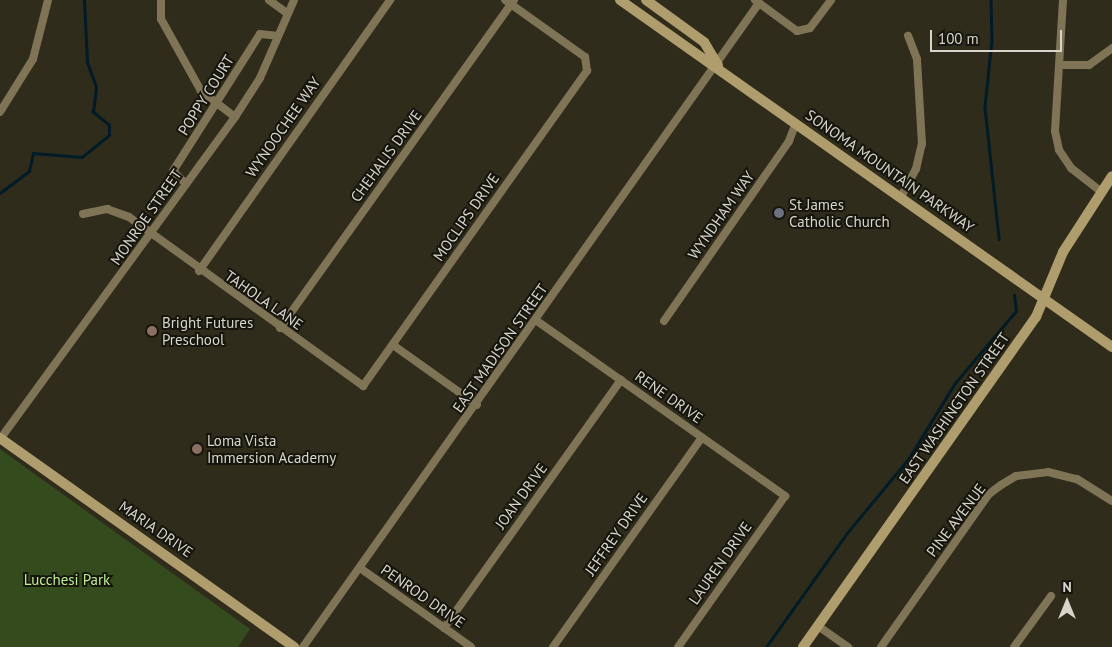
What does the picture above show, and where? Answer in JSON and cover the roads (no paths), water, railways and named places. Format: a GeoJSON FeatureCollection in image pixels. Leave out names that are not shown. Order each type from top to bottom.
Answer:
{"type":"FeatureCollection","features":[{"type":"Feature","properties":{"kind":"main road","name":"SONOMA MOUNTAIN PARKWAY"},"geometry":{"type":"LineString","coordinates":[[620,0],[902,195],[1112,347]]}},
{"type":"Feature","properties":{"kind":"main road","name":"SONOMA MOUNTAIN PARKWAY"},"geometry":{"type":"LineString","coordinates":[[646,0],[704,42],[718,66]]}},
{"type":"Feature","properties":{"kind":"main road","name":"EAST WASHINGTON STREET"},"geometry":{"type":"LineString","coordinates":[[802,647],[1045,300],[1063,252],[1100,191],[1112,176]]}},
{"type":"Feature","properties":{"kind":"main road","name":"MARIA DRIVE"},"geometry":{"type":"LineString","coordinates":[[0,438],[294,647]]}},
{"type":"Feature","properties":{"kind":"street"},"geometry":{"type":"LineString","coordinates":[[0,112],[33,59],[48,0]]}},
{"type":"Feature","properties":{"kind":"street"},"geometry":{"type":"LineString","coordinates":[[161,0],[161,19],[201,91],[235,117]]}},
{"type":"Feature","properties":{"kind":"street"},"geometry":{"type":"LineString","coordinates":[[269,0],[287,13]]}},
{"type":"Feature","properties":{"kind":"street","name":"MONROE STREET"},"geometry":{"type":"LineString","coordinates":[[0,438],[235,117],[260,78],[294,0]]}},
{"type":"Feature","properties":{"kind":"street","name":"WYNOOCHEE WAY"},"geometry":{"type":"LineString","coordinates":[[199,270],[390,0]]}},
{"type":"Feature","properties":{"kind":"street"},"geometry":{"type":"LineString","coordinates":[[757,2],[797,31],[803,31],[831,0]]}},
{"type":"Feature","properties":{"kind":"street"},"geometry":{"type":"LineString","coordinates":[[1063,0],[1061,65],[1055,114],[1059,150],[1071,168],[1100,191]]}},
{"type":"Feature","properties":{"kind":"street","name":"MOCLIPS DRIVE"},"geometry":{"type":"LineString","coordinates":[[363,386],[589,63],[510,2]]}},
{"type":"Feature","properties":{"kind":"street","name":"CHEHALIS DRIVE"},"geometry":{"type":"LineString","coordinates":[[280,328],[510,2]]}},
{"type":"Feature","properties":{"kind":"street","name":"EAST MADISON STREET"},"geometry":{"type":"LineString","coordinates":[[303,647],[718,66],[757,2]]}},
{"type":"Feature","properties":{"kind":"street","name":"POPPY COURT"},"geometry":{"type":"LineString","coordinates":[[186,184],[173,171],[218,104],[260,34],[278,36]]}},
{"type":"Feature","properties":{"kind":"street"},"geometry":{"type":"LineString","coordinates":[[902,195],[916,169],[922,144],[917,59],[908,36]]}},
{"type":"Feature","properties":{"kind":"street"},"geometry":{"type":"LineString","coordinates":[[1061,65],[1089,66],[1112,48]]}},
{"type":"Feature","properties":{"kind":"street","name":"WYNDHAM WAY"},"geometry":{"type":"LineString","coordinates":[[664,321],[789,141],[796,123]]}},
{"type":"Feature","properties":{"kind":"street","name":"TAHOLA LANE"},"geometry":{"type":"LineString","coordinates":[[83,214],[108,209],[120,212],[149,236],[363,386]]}},
{"type":"Feature","properties":{"kind":"street","name":"RENE DRIVE"},"geometry":{"type":"LineString","coordinates":[[537,321],[785,496]]}},
{"type":"Feature","properties":{"kind":"street"},"geometry":{"type":"LineString","coordinates":[[393,345],[477,404]]}},
{"type":"Feature","properties":{"kind":"street","name":"JOAN DRIVE"},"geometry":{"type":"LineString","coordinates":[[444,628],[621,380]]}},
{"type":"Feature","properties":{"kind":"street","name":"JEFFREY DRIVE"},"geometry":{"type":"LineString","coordinates":[[553,647],[702,437]]}},
{"type":"Feature","properties":{"kind":"street","name":"PINE AVENUE"},"geometry":{"type":"LineString","coordinates":[[881,647],[989,494],[1008,480],[1033,472],[1063,474],[1112,501]]}},
{"type":"Feature","properties":{"kind":"street","name":"LAUREN DRIVE"},"geometry":{"type":"LineString","coordinates":[[678,647],[785,496]]}},
{"type":"Feature","properties":{"kind":"street","name":"PENROD DRIVE"},"geometry":{"type":"LineString","coordinates":[[360,568],[471,647]]}},
{"type":"Feature","properties":{"kind":"street"},"geometry":{"type":"LineString","coordinates":[[1014,647],[1051,596]]}},
{"type":"Feature","properties":{"kind":"street"},"geometry":{"type":"LineString","coordinates":[[818,626],[848,647]]}},
{"type":"Feature","properties":{"kind":"waterway"},"geometry":{"type":"LineString","coordinates":[[0,193],[29,171],[33,153],[82,157],[109,135],[109,125],[93,112],[96,87],[87,62],[84,0]]}},
{"type":"Feature","properties":{"kind":"waterway"},"geometry":{"type":"LineString","coordinates":[[991,0],[992,40],[985,107],[999,239]]}},
{"type":"Feature","properties":{"kind":"waterway"},"geometry":{"type":"LineString","coordinates":[[766,647],[847,533],[909,458],[955,383],[1016,311],[1014,295]]}},
{"type":"Feature","properties":{"kind":"place","name":"St James Catholic Church"},"geometry":{"type":"Point","coordinates":[779,213]}},
{"type":"Feature","properties":{"kind":"place","name":"Bright Futures Preschool"},"geometry":{"type":"Point","coordinates":[152,331]}},
{"type":"Feature","properties":{"kind":"place","name":"Loma Vista Immersion Academy"},"geometry":{"type":"Point","coordinates":[197,449]}},
{"type":"Feature","properties":{"kind":"park label","name":"Lucchesi Park"},"geometry":{"type":"Point","coordinates":[67,580]}}]}
